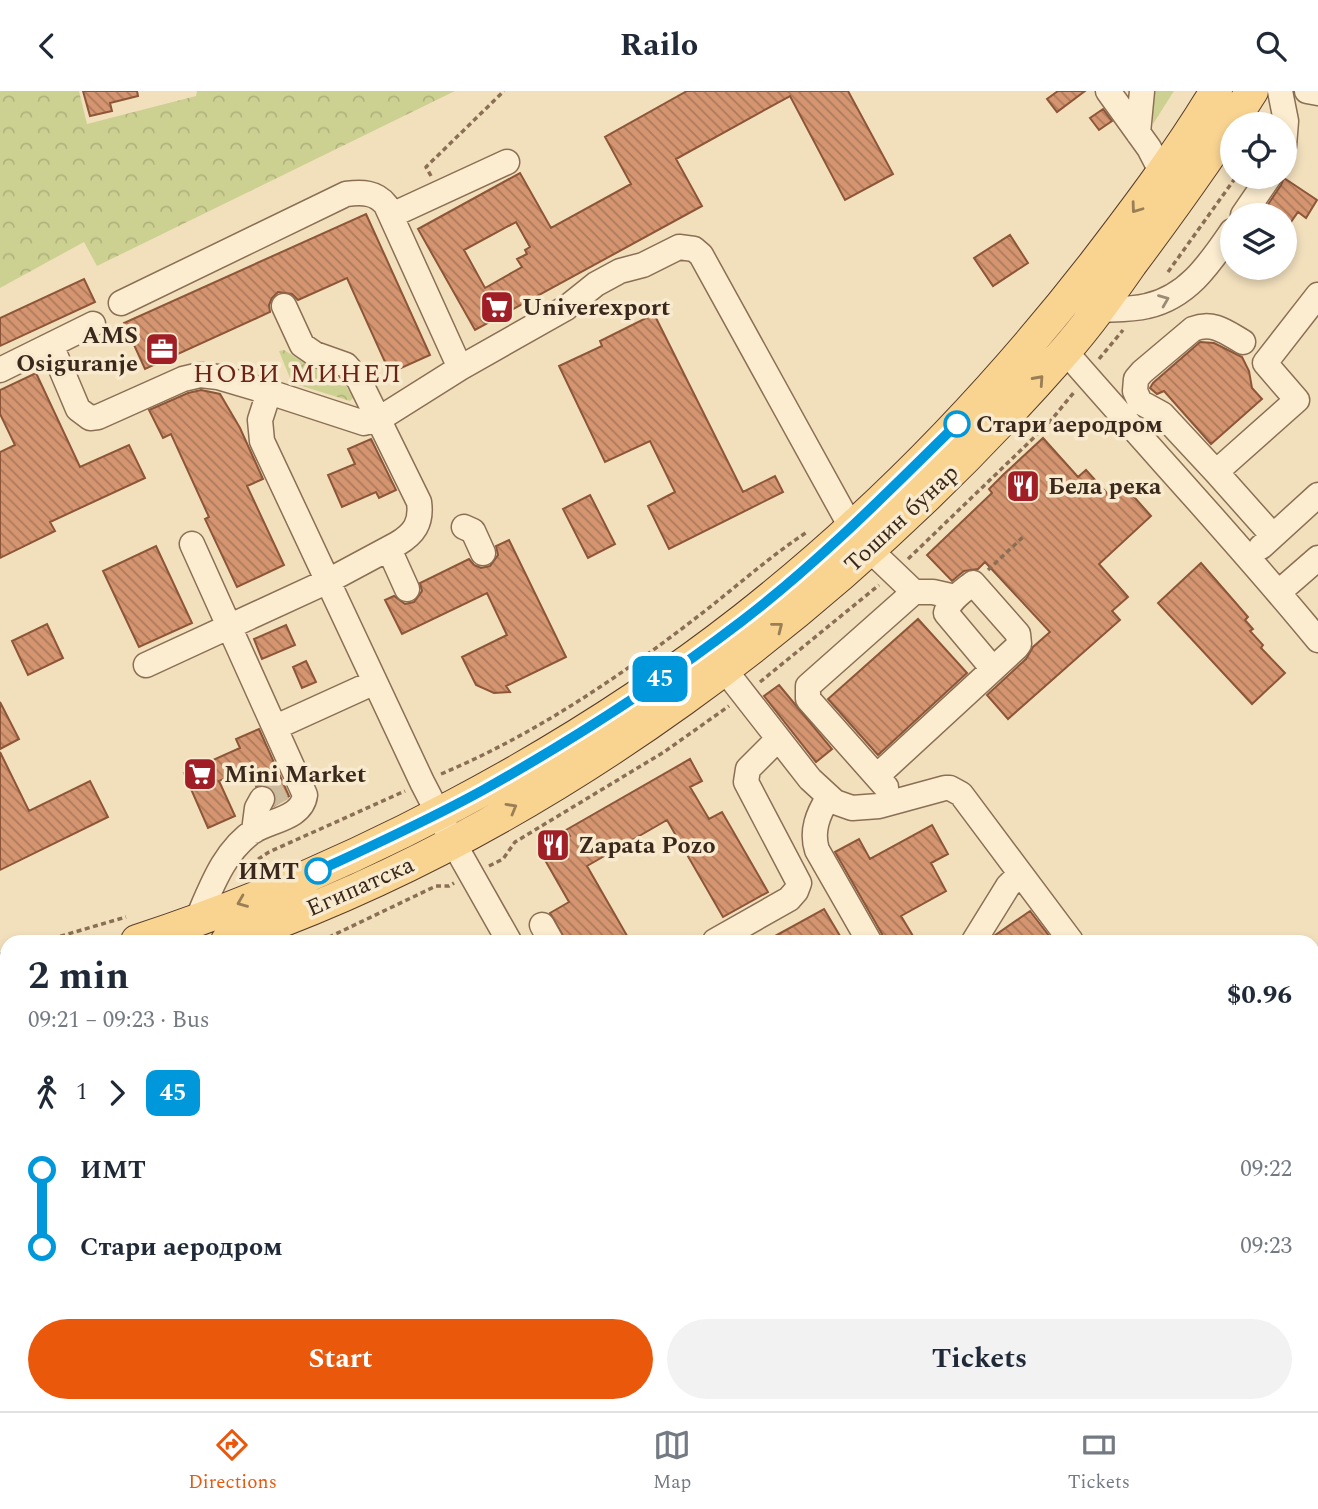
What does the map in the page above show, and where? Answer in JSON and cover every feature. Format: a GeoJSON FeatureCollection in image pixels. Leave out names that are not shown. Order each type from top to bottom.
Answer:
{"type":"FeatureCollection","features":[{"type":"Feature","properties":{"kind":"main road","name":"Тошин бунар"},"geometry":{"type":"LineString","coordinates":[[453,842],[621,743],[724,669],[786,620],[1039,335],[1162,173],[1216,91]]}},
{"type":"Feature","properties":{"kind":"main road","name":"Тошин бунар"},"geometry":{"type":"LineString","coordinates":[[438,813],[485,789],[562,742],[658,681],[860,538],[912,512],[983,442],[1065,351],[1180,199],[1252,91]]}},
{"type":"Feature","properties":{"kind":"main road","name":"Египатска"},"geometry":{"type":"LineString","coordinates":[[154,935],[315,872],[438,813]]}},
{"type":"Feature","properties":{"kind":"main road","name":"Египатска"},"geometry":{"type":"LineString","coordinates":[[242,935],[330,900],[453,842]]}},
{"type":"Feature","properties":{"kind":"street"},"geometry":{"type":"LineString","coordinates":[[1108,91],[1139,133],[1162,173]]}},
{"type":"Feature","properties":{"kind":"street"},"geometry":{"type":"LineString","coordinates":[[1139,133],[1142,91]]}},
{"type":"Feature","properties":{"kind":"street"},"geometry":{"type":"LineString","coordinates":[[1280,91],[1284,112]]}},
{"type":"Feature","properties":{"kind":"street"},"geometry":{"type":"LineString","coordinates":[[1307,91],[1318,93]]}},
{"type":"Feature","properties":{"kind":"street"},"geometry":{"type":"LineString","coordinates":[[391,215],[507,162]]}},
{"type":"Feature","properties":{"kind":"street"},"geometry":{"type":"LineString","coordinates":[[121,303],[346,194],[364,193],[377,196],[386,205],[460,368]]}},
{"type":"Feature","properties":{"kind":"street","name":"Тошин бунар"},"geometry":{"type":"LineString","coordinates":[[379,419],[460,368],[573,289],[596,285],[620,271],[643,265],[683,246],[698,251],[860,538]]}},
{"type":"Feature","properties":{"kind":"street"},"geometry":{"type":"LineString","coordinates":[[1097,310],[1147,306],[1184,291],[1220,248]]}},
{"type":"Feature","properties":{"kind":"street"},"geometry":{"type":"LineString","coordinates":[[1216,472],[1297,400],[1265,363],[1318,295]]}},
{"type":"Feature","properties":{"kind":"street"},"geometry":{"type":"LineString","coordinates":[[146,665],[328,581],[389,549],[412,533],[419,520],[417,497],[359,380],[346,365],[302,345],[284,306]]}},
{"type":"Feature","properties":{"kind":"street"},"geometry":{"type":"LineString","coordinates":[[0,370],[93,324]]}},
{"type":"Feature","properties":{"kind":"street"},"geometry":{"type":"LineString","coordinates":[[1243,342],[1217,327],[1202,325],[1193,329],[1142,372],[1135,385],[1136,396],[1140,402],[1162,414],[1273,536]]}},
{"type":"Feature","properties":{"kind":"street"},"geometry":{"type":"LineString","coordinates":[[51,345],[78,409],[90,418],[98,417],[183,379],[200,375],[269,392],[358,423],[379,419]]}},
{"type":"Feature","properties":{"kind":"street"},"geometry":{"type":"LineString","coordinates":[[1065,351],[1250,557],[1318,640]]}},
{"type":"Feature","properties":{"kind":"street"},"geometry":{"type":"LineString","coordinates":[[269,392],[260,420],[262,441],[438,813],[506,935]]}},
{"type":"Feature","properties":{"kind":"street"},"geometry":{"type":"LineString","coordinates":[[1250,557],[1318,495]]}},
{"type":"Feature","properties":{"kind":"street"},"geometry":{"type":"LineString","coordinates":[[464,527],[473,531],[482,553]]}},
{"type":"Feature","properties":{"kind":"street"},"geometry":{"type":"LineString","coordinates":[[860,538],[915,592]]}},
{"type":"Feature","properties":{"kind":"street"},"geometry":{"type":"LineString","coordinates":[[192,544],[276,727],[294,783],[305,795],[301,807],[254,831],[221,867],[197,920]]}},
{"type":"Feature","properties":{"kind":"street"},"geometry":{"type":"LineString","coordinates":[[389,549],[407,589]]}},
{"type":"Feature","properties":{"kind":"street"},"geometry":{"type":"LineString","coordinates":[[1279,592],[1318,558]]}},
{"type":"Feature","properties":{"kind":"street"},"geometry":{"type":"LineString","coordinates":[[964,590],[947,608],[946,613],[993,669]]}},
{"type":"Feature","properties":{"kind":"street"},"geometry":{"type":"LineString","coordinates":[[877,776],[1016,648],[1020,640],[1014,630],[964,590],[915,592],[810,682],[807,690],[808,699],[877,776],[894,803]]}},
{"type":"Feature","properties":{"kind":"street"},"geometry":{"type":"LineString","coordinates":[[724,669],[828,798],[852,808],[866,808],[945,788],[961,794],[1066,935]]}},
{"type":"Feature","properties":{"kind":"street"},"geometry":{"type":"LineString","coordinates":[[276,727],[375,682]]}},
{"type":"Feature","properties":{"kind":"street"},"geometry":{"type":"LineString","coordinates":[[726,935],[789,899],[799,883],[746,782],[748,769],[778,739]]}},
{"type":"Feature","properties":{"kind":"street"},"geometry":{"type":"LineString","coordinates":[[828,798],[818,818],[814,840],[866,935]]}},
{"type":"Feature","properties":{"kind":"street"},"geometry":{"type":"LineString","coordinates":[[254,831],[257,808],[262,799]]}},
{"type":"Feature","properties":{"kind":"street"},"geometry":{"type":"LineString","coordinates":[[978,935],[1009,885],[1020,874]]}},
{"type":"Feature","properties":{"kind":"path"},"geometry":{"type":"LineString","coordinates":[[440,193],[426,167],[504,91]]}},
{"type":"Feature","properties":{"kind":"path"},"geometry":{"type":"LineString","coordinates":[[468,763],[578,701],[701,615],[775,553],[810,530]]}},
{"type":"Feature","properties":{"kind":"path"},"geometry":{"type":"LineString","coordinates":[[964,590],[1024,535]]}},
{"type":"Feature","properties":{"kind":"path"},"geometry":{"type":"LineString","coordinates":[[334,935],[422,893]]}},
{"type":"Feature","properties":{"kind":"green space"},"geometry":{"type":"Polygon","coordinates":[[[0,91],[79,91],[87,124],[196,96],[197,91],[455,91],[97,266],[84,242],[0,288],[0,91]]]}},
{"type":"Feature","properties":{"kind":"green space"},"geometry":{"type":"Polygon","coordinates":[[[1154,91],[1174,91],[1153,124],[1151,107],[1154,91]]]}},
{"type":"Feature","properties":{"kind":"green space"},"geometry":{"type":"Polygon","coordinates":[[[284,350],[311,367],[332,371],[353,398],[350,401],[292,383],[279,351],[284,350]]]}},
{"type":"Feature","properties":{"kind":"building"},"geometry":{"type":"Polygon","coordinates":[[[83,91],[137,91],[138,96],[110,103],[112,111],[90,116],[83,91]]]}},
{"type":"Feature","properties":{"kind":"building"},"geometry":{"type":"Polygon","coordinates":[[[687,91],[848,91],[893,174],[845,200],[790,96],[676,159],[702,206],[475,330],[418,229],[520,173],[551,228],[631,184],[605,137],[687,91]],[[516,222],[464,250],[485,288],[522,267],[517,259],[527,254],[525,250],[530,247],[516,222]]]}},
{"type":"Feature","properties":{"kind":"building"},"geometry":{"type":"Polygon","coordinates":[[[1058,91],[1085,91],[1057,112],[1047,99],[1058,91]]]}},
{"type":"Feature","properties":{"kind":"building"},"geometry":{"type":"Polygon","coordinates":[[[1103,109],[1112,121],[1099,130],[1090,118],[1103,109]]]}},
{"type":"Feature","properties":{"kind":"building"},"geometry":{"type":"Polygon","coordinates":[[[1297,187],[1317,200],[1306,218],[1297,213],[1297,203],[1269,203],[1278,189],[1297,189],[1297,187]]]}},
{"type":"Feature","properties":{"kind":"building"},"geometry":{"type":"Polygon","coordinates":[[[366,214],[430,355],[390,373],[347,278],[298,300],[292,294],[278,292],[269,305],[270,312],[145,369],[124,323],[366,214]]]}},
{"type":"Feature","properties":{"kind":"building"},"geometry":{"type":"Polygon","coordinates":[[[1010,235],[1028,263],[993,286],[974,258],[1010,235]]]}},
{"type":"Feature","properties":{"kind":"building"},"geometry":{"type":"Polygon","coordinates":[[[84,279],[95,302],[0,346],[0,318],[84,279]]]}},
{"type":"Feature","properties":{"kind":"building"},"geometry":{"type":"Polygon","coordinates":[[[654,314],[743,492],[775,476],[783,492],[669,549],[648,506],[675,492],[650,441],[605,462],[559,366],[602,346],[600,341],[654,314]]]}},
{"type":"Feature","properties":{"kind":"building"},"geometry":{"type":"Polygon","coordinates":[[[1200,342],[1214,343],[1242,357],[1249,371],[1252,388],[1262,399],[1211,444],[1164,391],[1157,394],[1150,388],[1200,342]]]}},
{"type":"Feature","properties":{"kind":"building"},"geometry":{"type":"Polygon","coordinates":[[[36,373],[80,467],[129,445],[145,478],[50,522],[55,531],[0,558],[0,452],[15,445],[0,414],[0,390],[36,373]]]}},
{"type":"Feature","properties":{"kind":"building"},"geometry":{"type":"Polygon","coordinates":[[[201,390],[220,394],[240,428],[263,479],[247,486],[284,565],[237,587],[205,519],[209,517],[171,434],[163,438],[149,410],[201,390]]]}},
{"type":"Feature","properties":{"kind":"building"},"geometry":{"type":"Polygon","coordinates":[[[1043,438],[1078,477],[1086,470],[1114,501],[1127,489],[1151,516],[1099,564],[1128,597],[1112,611],[1120,620],[1008,719],[987,695],[1026,659],[1033,647],[1050,632],[985,562],[978,569],[964,571],[952,581],[927,555],[992,493],[989,489],[1043,438]]]}},
{"type":"Feature","properties":{"kind":"building"},"geometry":{"type":"Polygon","coordinates":[[[371,439],[396,490],[379,498],[376,492],[342,507],[328,475],[355,464],[348,449],[371,439]]]}},
{"type":"Feature","properties":{"kind":"building"},"geometry":{"type":"Polygon","coordinates":[[[590,495],[615,544],[588,558],[563,509],[590,495]]]}},
{"type":"Feature","properties":{"kind":"building"},"geometry":{"type":"Polygon","coordinates":[[[509,540],[566,657],[506,686],[510,692],[494,693],[476,685],[462,657],[507,635],[487,593],[402,634],[385,600],[394,596],[405,604],[414,602],[422,591],[420,583],[469,559],[481,568],[490,566],[498,555],[496,546],[509,540]]]}},
{"type":"Feature","properties":{"kind":"building"},"geometry":{"type":"Polygon","coordinates":[[[156,546],[192,623],[139,647],[103,571],[156,546]]]}},
{"type":"Feature","properties":{"kind":"building"},"geometry":{"type":"Polygon","coordinates":[[[1201,563],[1248,617],[1245,620],[1253,629],[1250,631],[1263,645],[1261,648],[1285,673],[1252,704],[1158,603],[1201,563]]]}},
{"type":"Feature","properties":{"kind":"building"},"geometry":{"type":"Polygon","coordinates":[[[918,619],[967,673],[878,755],[828,699],[918,619]]]}},
{"type":"Feature","properties":{"kind":"building"},"geometry":{"type":"Polygon","coordinates":[[[47,624],[63,658],[28,675],[12,641],[47,624]]]}},
{"type":"Feature","properties":{"kind":"building"},"geometry":{"type":"Polygon","coordinates":[[[286,625],[295,645],[262,659],[254,639],[286,625]]]}},
{"type":"Feature","properties":{"kind":"building"},"geometry":{"type":"Polygon","coordinates":[[[306,661],[316,682],[302,688],[293,667],[306,661]]]}},
{"type":"Feature","properties":{"kind":"building"},"geometry":{"type":"Polygon","coordinates":[[[779,685],[832,749],[816,762],[764,696],[779,685]]]}},
{"type":"Feature","properties":{"kind":"building"},"geometry":{"type":"Polygon","coordinates":[[[0,702],[19,739],[0,749],[0,702]]]}},
{"type":"Feature","properties":{"kind":"building"},"geometry":{"type":"Polygon","coordinates":[[[259,729],[289,796],[275,805],[277,798],[274,791],[269,786],[256,786],[249,768],[219,781],[235,816],[208,828],[184,773],[240,748],[236,739],[259,729]]]}},
{"type":"Feature","properties":{"kind":"building"},"geometry":{"type":"Polygon","coordinates":[[[0,752],[29,811],[90,781],[108,817],[0,870],[0,752]]]}},
{"type":"Feature","properties":{"kind":"building"},"geometry":{"type":"Polygon","coordinates":[[[690,759],[702,781],[690,787],[709,819],[722,812],[768,892],[723,917],[667,820],[587,866],[627,935],[563,935],[550,913],[569,902],[541,853],[570,836],[566,830],[690,759]]]}},
{"type":"Feature","properties":{"kind":"building"},"geometry":{"type":"Polygon","coordinates":[[[932,825],[948,854],[931,863],[946,891],[901,916],[912,935],[882,935],[835,852],[859,839],[870,859],[932,825]]]}},
{"type":"Feature","properties":{"kind":"building"},"geometry":{"type":"Polygon","coordinates":[[[824,909],[839,935],[777,935],[824,909]]]}},
{"type":"Feature","properties":{"kind":"building"},"geometry":{"type":"Polygon","coordinates":[[[1030,911],[1048,935],[995,935],[1030,911]]]}},
{"type":"Feature","properties":{"kind":"tunnel"},"geometry":{"type":"LineString","coordinates":[[262,799],[288,786]]}},
{"type":"Feature","properties":{"kind":"bus line","name":"45"},"geometry":{"type":"LineString","coordinates":[[318,871],[485,789],[658,681],[743,620],[834,543],[897,485],[957,424]]}},
{"type":"Feature","properties":{"kind":"place","name":"Univerexport"},"geometry":{"type":"Point","coordinates":[497,307]}},
{"type":"Feature","properties":{"kind":"place","name":"AMS Osiguranje"},"geometry":{"type":"Point","coordinates":[162,349]}},
{"type":"Feature","properties":{"kind":"place","name":"Стари аеродром"},"geometry":{"type":"Point","coordinates":[957,424]}},
{"type":"Feature","properties":{"kind":"place","name":"Бела река"},"geometry":{"type":"Point","coordinates":[1023,486]}},
{"type":"Feature","properties":{"kind":"place","name":"Mini Market"},"geometry":{"type":"Point","coordinates":[200,774]}},
{"type":"Feature","properties":{"kind":"place","name":"Zapata Pozo"},"geometry":{"type":"Point","coordinates":[553,845]}},
{"type":"Feature","properties":{"kind":"place","name":"ИМТ"},"geometry":{"type":"Point","coordinates":[318,871]}},
{"type":"Feature","properties":{"kind":"district","name":"НОВИ МИНЕЛ"},"geometry":{"type":"Point","coordinates":[298,373]}}]}
